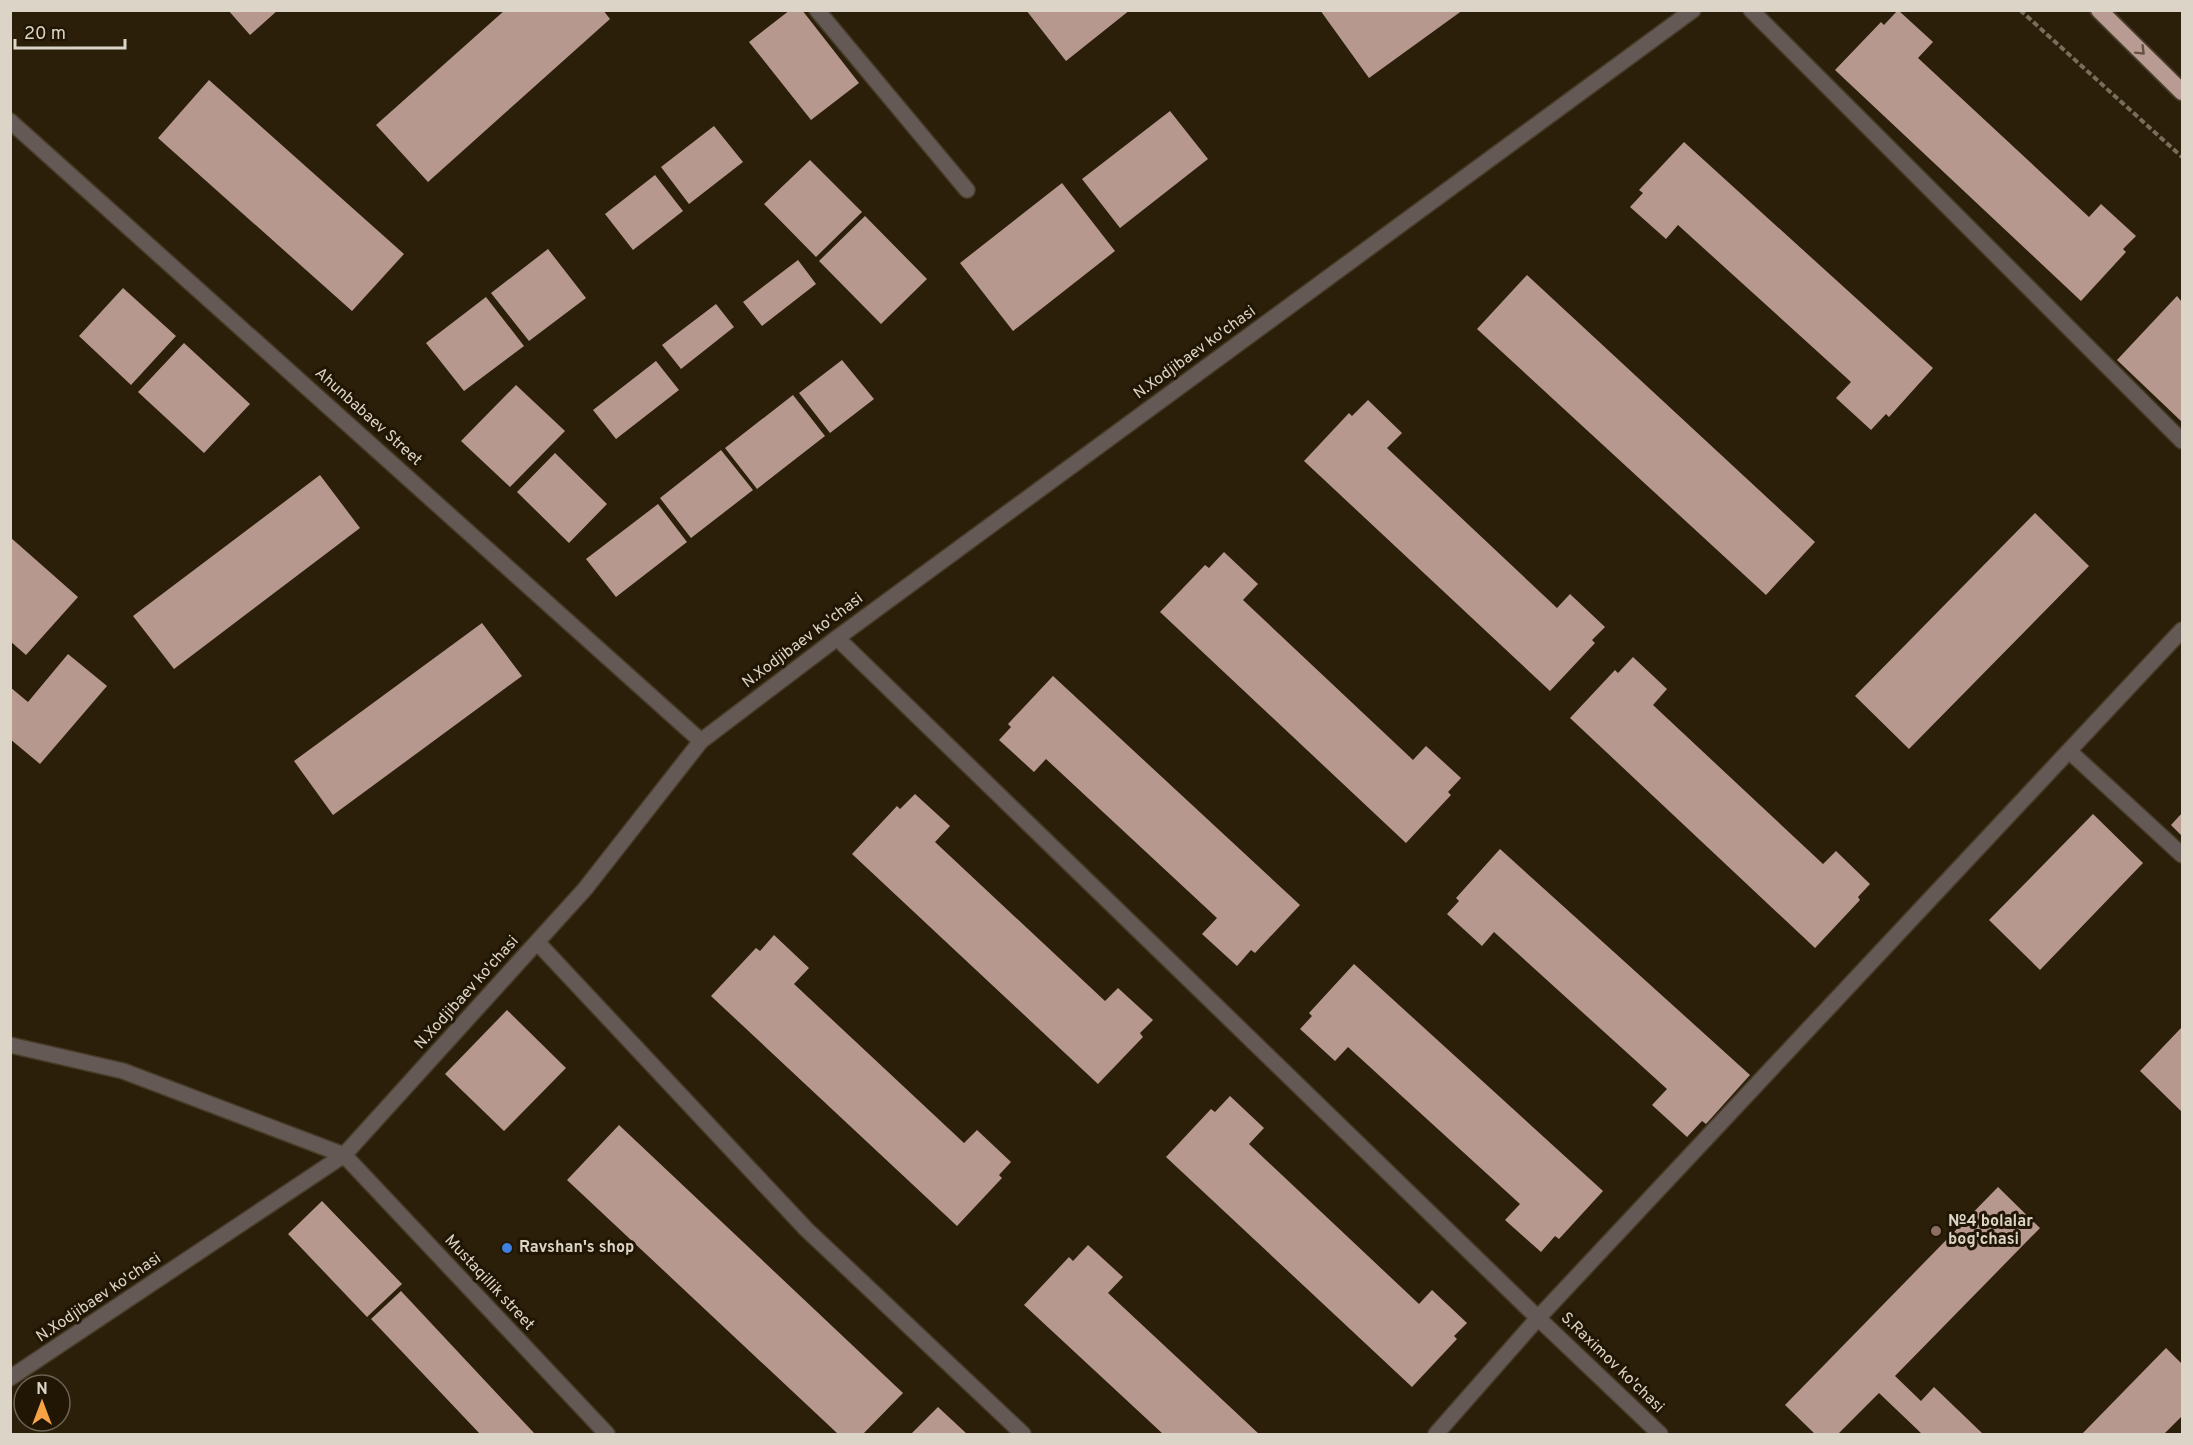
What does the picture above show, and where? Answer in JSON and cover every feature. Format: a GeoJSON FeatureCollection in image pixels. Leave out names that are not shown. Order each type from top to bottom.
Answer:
{"type":"FeatureCollection","features":[{"type":"Feature","properties":{"kind":"highway"},"geometry":{"type":"LineString","coordinates":[[2099,10],[2182,92]]}},
{"type":"Feature","properties":{"kind":"street"},"geometry":{"type":"LineString","coordinates":[[817,10],[967,190]]}},
{"type":"Feature","properties":{"kind":"street","name":"N.Xodjibaev ko'chasi"},"geometry":{"type":"LineString","coordinates":[[10,1378],[344,1155],[585,889],[701,741],[837,638],[1693,10]]}},
{"type":"Feature","properties":{"kind":"street"},"geometry":{"type":"LineString","coordinates":[[1751,10],[2182,441]]}},
{"type":"Feature","properties":{"kind":"street","name":"Ahunbabaev Street"},"geometry":{"type":"LineString","coordinates":[[10,121],[701,741]]}},
{"type":"Feature","properties":{"kind":"street"},"geometry":{"type":"LineString","coordinates":[[1436,1434],[1538,1318],[2182,630]]}},
{"type":"Feature","properties":{"kind":"street","name":"S.Raximov ko'chasi"},"geometry":{"type":"LineString","coordinates":[[837,638],[1660,1434]]}},
{"type":"Feature","properties":{"kind":"street"},"geometry":{"type":"LineString","coordinates":[[2069,751],[2182,855]]}},
{"type":"Feature","properties":{"kind":"street"},"geometry":{"type":"LineString","coordinates":[[537,942],[806,1230],[1023,1434]]}},
{"type":"Feature","properties":{"kind":"street"},"geometry":{"type":"LineString","coordinates":[[10,1046],[123,1071],[344,1155]]}},
{"type":"Feature","properties":{"kind":"street","name":"Mustaqillik street"},"geometry":{"type":"LineString","coordinates":[[344,1155],[607,1434]]}},
{"type":"Feature","properties":{"kind":"path"},"geometry":{"type":"LineString","coordinates":[[2020,10],[2182,157]]}},
{"type":"Feature","properties":{"kind":"building"},"geometry":{"type":"Polygon","coordinates":[[[228,10],[278,10],[250,35],[228,10]]]}},
{"type":"Feature","properties":{"kind":"building"},"geometry":{"type":"Polygon","coordinates":[[[505,10],[603,10],[610,19],[428,182],[376,125],[505,10]]]}},
{"type":"Feature","properties":{"kind":"building"},"geometry":{"type":"Polygon","coordinates":[[[790,10],[802,10],[859,83],[811,120],[749,42],[790,10]]]}},
{"type":"Feature","properties":{"kind":"building"},"geometry":{"type":"Polygon","coordinates":[[[1026,10],[1130,10],[1066,61],[1026,10]]]}},
{"type":"Feature","properties":{"kind":"building"},"geometry":{"type":"Polygon","coordinates":[[[1320,10],[1463,10],[1369,78],[1320,10]]]}},
{"type":"Feature","properties":{"kind":"building"},"geometry":{"type":"Polygon","coordinates":[[[1898,10],[1933,42],[1918,58],[2089,217],[2101,204],[2136,236],[2123,249],[2126,252],[2081,301],[1835,70],[1881,22],[1884,25],[1898,10]]]}},
{"type":"Feature","properties":{"kind":"building"},"geometry":{"type":"Polygon","coordinates":[[[209,80],[404,254],[352,311],[158,138],[209,80]]]}},
{"type":"Feature","properties":{"kind":"building"},"geometry":{"type":"Polygon","coordinates":[[[1170,111],[1208,159],[1120,228],[1082,179],[1170,111]]]}},
{"type":"Feature","properties":{"kind":"building"},"geometry":{"type":"Polygon","coordinates":[[[714,126],[743,162],[689,204],[661,167],[714,126]]]}},
{"type":"Feature","properties":{"kind":"building"},"geometry":{"type":"Polygon","coordinates":[[[1684,142],[1933,368],[1889,417],[1886,414],[1871,430],[1836,398],[1851,382],[1678,225],[1666,239],[1630,207],[1643,193],[1639,190],[1684,142]]]}},
{"type":"Feature","properties":{"kind":"building"},"geometry":{"type":"Polygon","coordinates":[[[810,160],[862,212],[816,257],[764,204],[810,160]]]}},
{"type":"Feature","properties":{"kind":"building"},"geometry":{"type":"Polygon","coordinates":[[[655,175],[683,211],[633,250],[605,214],[655,175]]]}},
{"type":"Feature","properties":{"kind":"building"},"geometry":{"type":"Polygon","coordinates":[[[1062,183],[1115,251],[1013,331],[960,263],[1062,183]]]}},
{"type":"Feature","properties":{"kind":"building"},"geometry":{"type":"Polygon","coordinates":[[[865,216],[927,279],[881,324],[819,261],[865,216]]]}},
{"type":"Feature","properties":{"kind":"building"},"geometry":{"type":"Polygon","coordinates":[[[548,249],[586,298],[529,341],[491,293],[548,249]]]}},
{"type":"Feature","properties":{"kind":"building"},"geometry":{"type":"Polygon","coordinates":[[[798,260],[816,284],[762,326],[743,302],[798,260]]]}},
{"type":"Feature","properties":{"kind":"building"},"geometry":{"type":"Polygon","coordinates":[[[1527,275],[1815,542],[1766,595],[1477,329],[1527,275]]]}},
{"type":"Feature","properties":{"kind":"building"},"geometry":{"type":"Polygon","coordinates":[[[123,288],[176,336],[131,385],[79,336],[123,288]]]}},
{"type":"Feature","properties":{"kind":"building"},"geometry":{"type":"Polygon","coordinates":[[[2177,296],[2182,302],[2182,422],[2117,360],[2177,296]]]}},
{"type":"Feature","properties":{"kind":"building"},"geometry":{"type":"Polygon","coordinates":[[[486,297],[524,346],[464,391],[426,343],[486,297]]]}},
{"type":"Feature","properties":{"kind":"building"},"geometry":{"type":"Polygon","coordinates":[[[716,304],[734,327],[681,369],[662,345],[716,304]]]}},
{"type":"Feature","properties":{"kind":"building"},"geometry":{"type":"Polygon","coordinates":[[[184,343],[250,404],[204,453],[138,392],[184,343]]]}},
{"type":"Feature","properties":{"kind":"building"},"geometry":{"type":"Polygon","coordinates":[[[842,360],[874,399],[830,433],[799,393],[842,360]]]}},
{"type":"Feature","properties":{"kind":"building"},"geometry":{"type":"Polygon","coordinates":[[[656,361],[679,390],[616,439],[593,410],[656,361]]]}},
{"type":"Feature","properties":{"kind":"building"},"geometry":{"type":"Polygon","coordinates":[[[516,385],[565,431],[510,487],[461,441],[516,385]]]}},
{"type":"Feature","properties":{"kind":"building"},"geometry":{"type":"Polygon","coordinates":[[[793,395],[825,436],[757,489],[725,448],[793,395]]]}},
{"type":"Feature","properties":{"kind":"building"},"geometry":{"type":"Polygon","coordinates":[[[1368,400],[1402,433],[1387,448],[1557,608],[1570,594],[1605,627],[1592,640],[1595,643],[1550,691],[1304,461],[1349,413],[1352,416],[1368,400]]]}},
{"type":"Feature","properties":{"kind":"building"},"geometry":{"type":"Polygon","coordinates":[[[721,450],[753,490],[691,538],[660,498],[721,450]]]}},
{"type":"Feature","properties":{"kind":"building"},"geometry":{"type":"Polygon","coordinates":[[[555,453],[607,504],[569,543],[517,492],[555,453]]]}},
{"type":"Feature","properties":{"kind":"building"},"geometry":{"type":"Polygon","coordinates":[[[320,475],[360,528],[174,669],[133,616],[320,475]]]}},
{"type":"Feature","properties":{"kind":"building"},"geometry":{"type":"Polygon","coordinates":[[[658,504],[687,542],[616,597],[586,559],[658,504]]]}},
{"type":"Feature","properties":{"kind":"building"},"geometry":{"type":"Polygon","coordinates":[[[2035,513],[2089,566],[1909,749],[1855,696],[2035,513]]]}},
{"type":"Feature","properties":{"kind":"building"},"geometry":{"type":"Polygon","coordinates":[[[10,537],[78,597],[26,655],[10,641],[10,537]]]}},
{"type":"Feature","properties":{"kind":"building"},"geometry":{"type":"Polygon","coordinates":[[[1224,552],[1258,584],[1243,600],[1413,760],[1426,746],[1461,778],[1448,792],[1451,795],[1406,843],[1160,612],[1205,565],[1209,568],[1224,552]]]}},
{"type":"Feature","properties":{"kind":"building"},"geometry":{"type":"Polygon","coordinates":[[[482,623],[522,676],[333,815],[294,761],[482,623]]]}},
{"type":"Feature","properties":{"kind":"building"},"geometry":{"type":"Polygon","coordinates":[[[68,654],[107,686],[40,764],[10,739],[10,687],[28,702],[68,654]]]}},
{"type":"Feature","properties":{"kind":"building"},"geometry":{"type":"Polygon","coordinates":[[[1633,657],[1667,689],[1653,705],[1823,864],[1836,851],[1870,884],[1858,897],[1860,900],[1815,948],[1570,718],[1615,670],[1618,673],[1633,657]]]}},
{"type":"Feature","properties":{"kind":"building"},"geometry":{"type":"Polygon","coordinates":[[[1053,676],[1300,905],[1255,953],[1251,950],[1237,966],[1202,934],[1217,918],[1046,759],[1034,772],[999,740],[1011,727],[1008,724],[1053,676]]]}},
{"type":"Feature","properties":{"kind":"building"},"geometry":{"type":"Polygon","coordinates":[[[915,794],[950,826],[935,842],[1105,1001],[1118,988],[1153,1020],[1140,1033],[1143,1037],[1098,1084],[852,854],[897,806],[900,809],[915,794]]]}},
{"type":"Feature","properties":{"kind":"building"},"geometry":{"type":"Polygon","coordinates":[[[2182,813],[2182,836],[2171,825],[2182,813]]]}},
{"type":"Feature","properties":{"kind":"building"},"geometry":{"type":"Polygon","coordinates":[[[2093,814],[2143,863],[2040,970],[1989,920],[2093,814]]]}},
{"type":"Feature","properties":{"kind":"building"},"geometry":{"type":"Polygon","coordinates":[[[1500,849],[1750,1075],[1706,1124],[1702,1121],[1687,1137],[1652,1105],[1667,1089],[1494,932],[1482,946],[1447,914],[1459,901],[1456,898],[1500,849]]]}},
{"type":"Feature","properties":{"kind":"building"},"geometry":{"type":"Polygon","coordinates":[[[774,935],[809,968],[794,984],[964,1143],[977,1130],[1011,1162],[999,1175],[1002,1178],[957,1226],[711,996],[756,948],[760,951],[774,935]]]}},
{"type":"Feature","properties":{"kind":"building"},"geometry":{"type":"Polygon","coordinates":[[[1354,964],[1603,1191],[1559,1239],[1555,1236],[1541,1252],[1505,1220],[1520,1204],[1348,1047],[1335,1061],[1300,1029],[1312,1016],[1309,1013],[1354,964]]]}},
{"type":"Feature","properties":{"kind":"building"},"geometry":{"type":"Polygon","coordinates":[[[507,1010],[566,1068],[504,1131],[445,1074],[507,1010]]]}},
{"type":"Feature","properties":{"kind":"building"},"geometry":{"type":"Polygon","coordinates":[[[2182,1027],[2182,1112],[2140,1071],[2182,1027]]]}},
{"type":"Feature","properties":{"kind":"building"},"geometry":{"type":"Polygon","coordinates":[[[1230,1096],[1264,1128],[1249,1144],[1419,1304],[1432,1290],[1467,1323],[1454,1336],[1457,1339],[1412,1387],[1166,1157],[1211,1109],[1215,1112],[1230,1096]]]}},
{"type":"Feature","properties":{"kind":"building"},"geometry":{"type":"Polygon","coordinates":[[[619,1125],[903,1393],[863,1434],[838,1434],[567,1180],[619,1125]]]}},
{"type":"Feature","properties":{"kind":"building"},"geometry":{"type":"Polygon","coordinates":[[[1998,1187],[2040,1228],[1895,1376],[1921,1401],[1934,1387],[1983,1434],[1922,1434],[1879,1393],[1838,1434],[1815,1434],[1785,1405],[1998,1187]]]}},
{"type":"Feature","properties":{"kind":"building"},"geometry":{"type":"Polygon","coordinates":[[[322,1201],[402,1284],[367,1317],[288,1234],[322,1201]]]}},
{"type":"Feature","properties":{"kind":"building"},"geometry":{"type":"Polygon","coordinates":[[[1088,1245],[1123,1277],[1108,1293],[1259,1434],[1163,1434],[1024,1305],[1069,1257],[1073,1261],[1088,1245]]]}},
{"type":"Feature","properties":{"kind":"building"},"geometry":{"type":"Polygon","coordinates":[[[401,1291],[534,1433],[480,1434],[371,1319],[401,1291]]]}},
{"type":"Feature","properties":{"kind":"building"},"geometry":{"type":"Polygon","coordinates":[[[2166,1348],[2182,1364],[2182,1416],[2164,1434],[2082,1434],[2166,1348]]]}},
{"type":"Feature","properties":{"kind":"building"},"geometry":{"type":"Polygon","coordinates":[[[938,1407],[967,1434],[911,1434],[938,1407]]]}},
{"type":"Feature","properties":{"kind":"place","name":"№4 bolalar bog'chasi"},"geometry":{"type":"Point","coordinates":[1936,1231]}},
{"type":"Feature","properties":{"kind":"place","name":"Ravshan's shop"},"geometry":{"type":"Point","coordinates":[507,1248]}}]}
